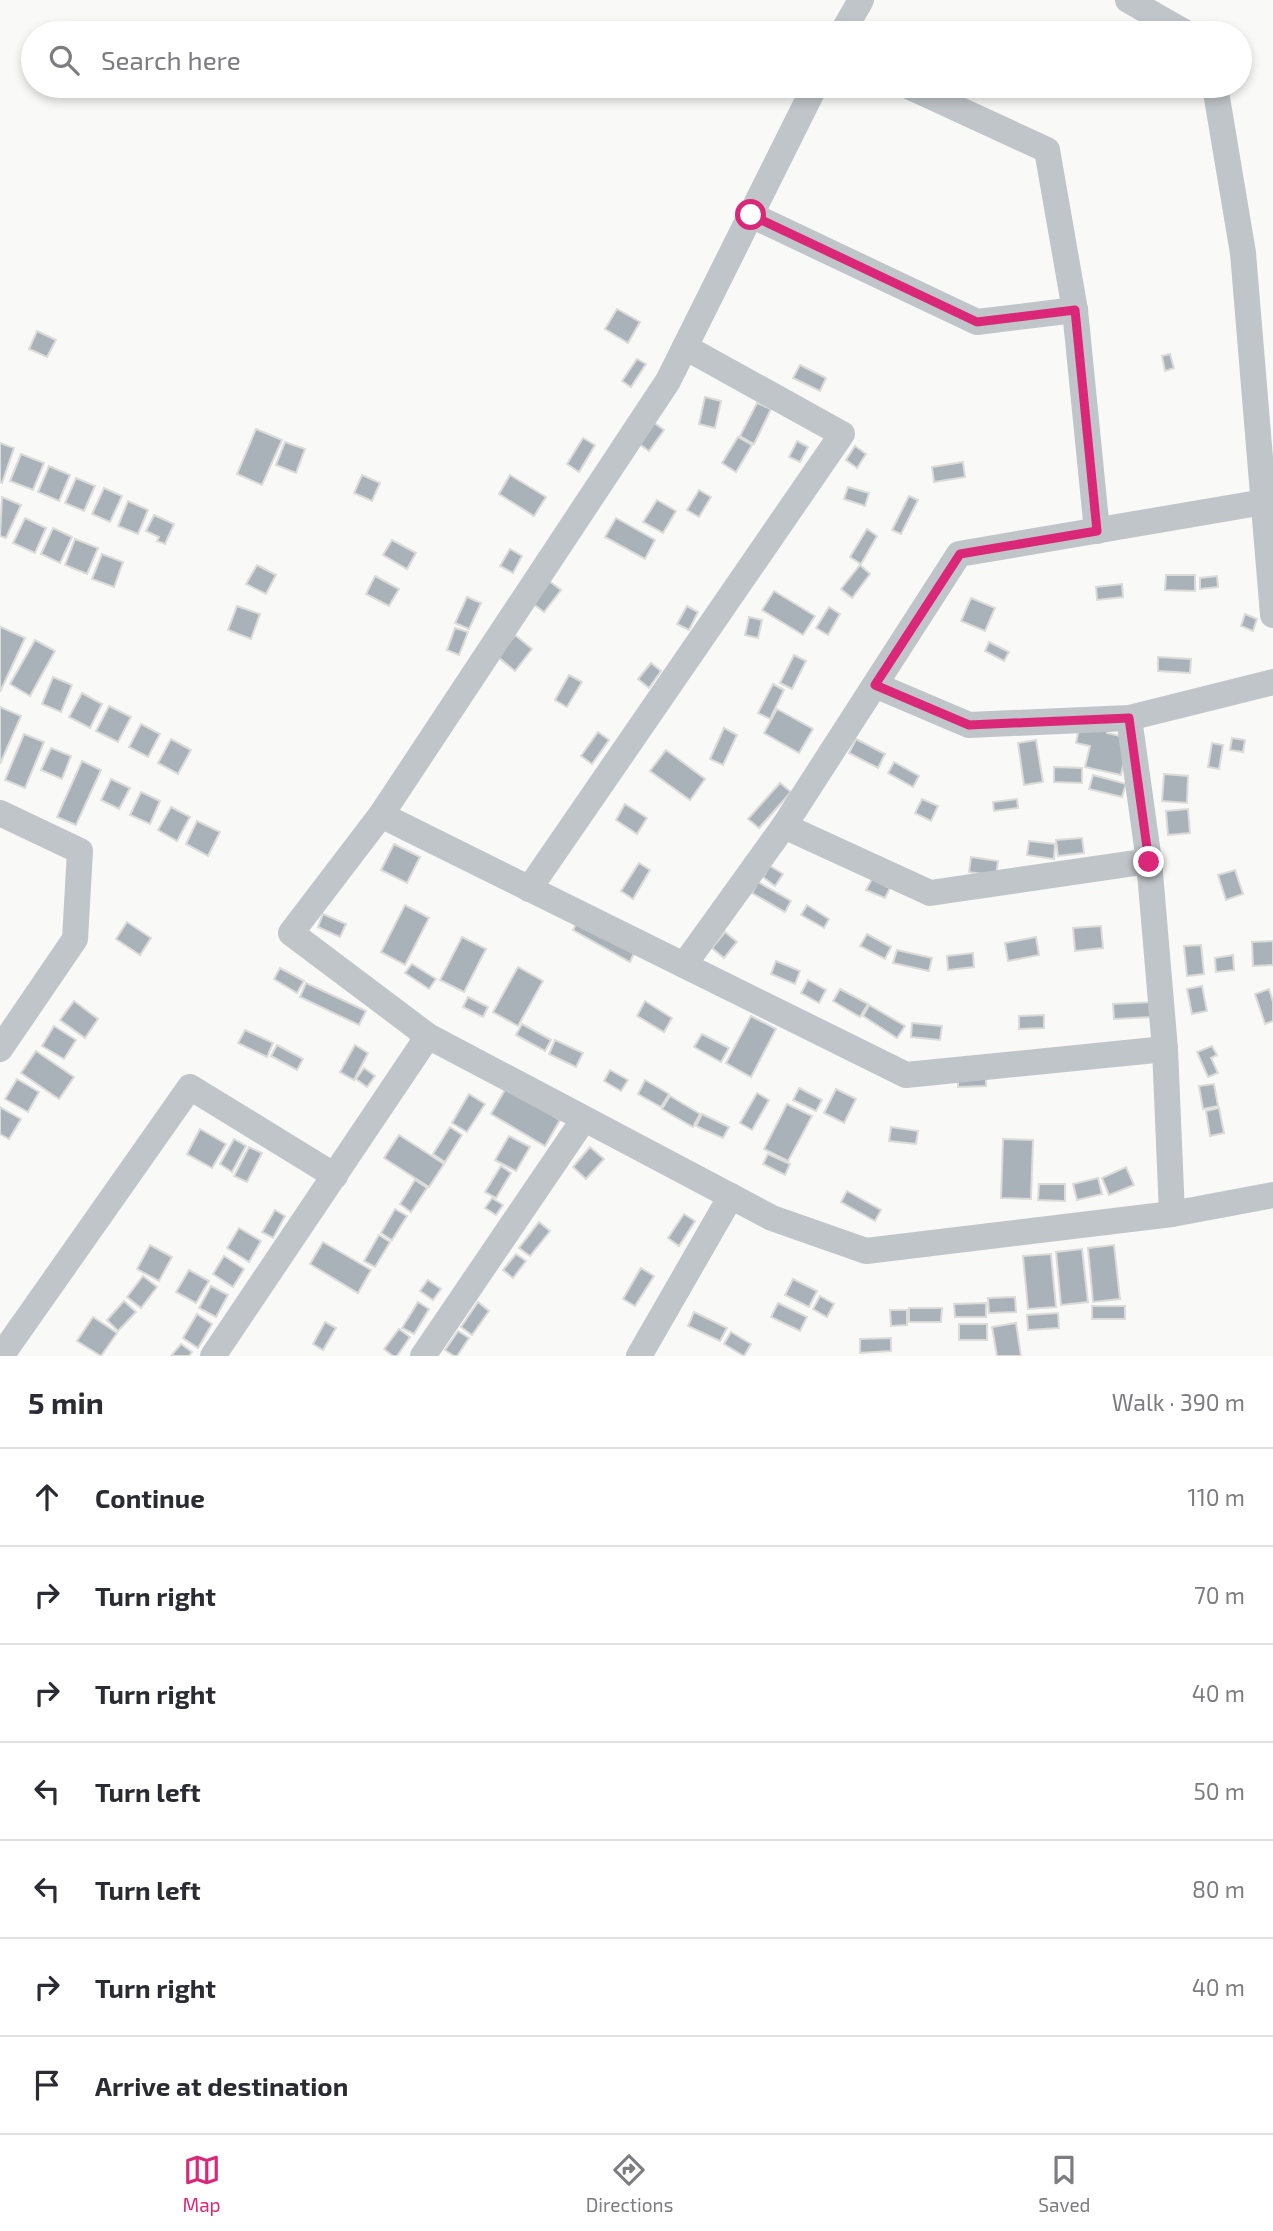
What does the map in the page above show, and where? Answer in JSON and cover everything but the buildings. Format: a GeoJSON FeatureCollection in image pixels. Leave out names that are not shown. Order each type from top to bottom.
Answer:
{"type":"FeatureCollection","features":[{"type":"Feature","properties":{"kind":"street"},"geometry":{"type":"LineString","coordinates":[[849,21],[861,0]]}},
{"type":"Feature","properties":{"kind":"street"},"geometry":{"type":"LineString","coordinates":[[1128,0],[1165,21]]}},
{"type":"Feature","properties":{"kind":"street"},"geometry":{"type":"LineString","coordinates":[[809,98],[668,381],[381,815],[291,933],[428,1036],[772,1218],[866,1251],[1172,1214],[1273,1195]]}},
{"type":"Feature","properties":{"kind":"street"},"geometry":{"type":"LineString","coordinates":[[934,98],[1047,150],[1075,310],[1097,531]]}},
{"type":"Feature","properties":{"kind":"street"},"geometry":{"type":"LineString","coordinates":[[1217,98],[1243,253],[1273,615]]}},
{"type":"Feature","properties":{"kind":"street"},"geometry":{"type":"LineString","coordinates":[[751,215],[977,322],[1075,310]]}},
{"type":"Feature","properties":{"kind":"street"},"geometry":{"type":"LineString","coordinates":[[530,889],[842,433],[685,347]]}},
{"type":"Feature","properties":{"kind":"street"},"geometry":{"type":"LineString","coordinates":[[684,965],[784,826],[960,554],[1264,502]]}},
{"type":"Feature","properties":{"kind":"street"},"geometry":{"type":"LineString","coordinates":[[875,685],[969,725],[1129,718],[1273,682]]}},
{"type":"Feature","properties":{"kind":"street"},"geometry":{"type":"LineString","coordinates":[[1129,718],[1149,862],[1165,1049],[1172,1214]]}},
{"type":"Feature","properties":{"kind":"street"},"geometry":{"type":"LineString","coordinates":[[0,813],[80,851],[75,939],[0,1049]]}},
{"type":"Feature","properties":{"kind":"street"},"geometry":{"type":"LineString","coordinates":[[381,815],[905,1075],[1165,1049]]}},
{"type":"Feature","properties":{"kind":"street"},"geometry":{"type":"LineString","coordinates":[[784,826],[930,893],[1149,862]]}},
{"type":"Feature","properties":{"kind":"street"},"geometry":{"type":"LineString","coordinates":[[213,1356],[428,1036]]}},
{"type":"Feature","properties":{"kind":"street"},"geometry":{"type":"LineString","coordinates":[[1,1356],[190,1087],[334,1175]]}},
{"type":"Feature","properties":{"kind":"street"},"geometry":{"type":"LineString","coordinates":[[423,1356],[584,1119]]}},
{"type":"Feature","properties":{"kind":"street"},"geometry":{"type":"LineString","coordinates":[[652,1352],[731,1196]]}},
{"type":"Feature","properties":{"kind":"route"},"geometry":{"type":"LineString","coordinates":[[751,215],[977,322],[1075,310],[1097,531],[960,554],[875,685],[969,725],[1129,718],[1149,862]]}}]}
